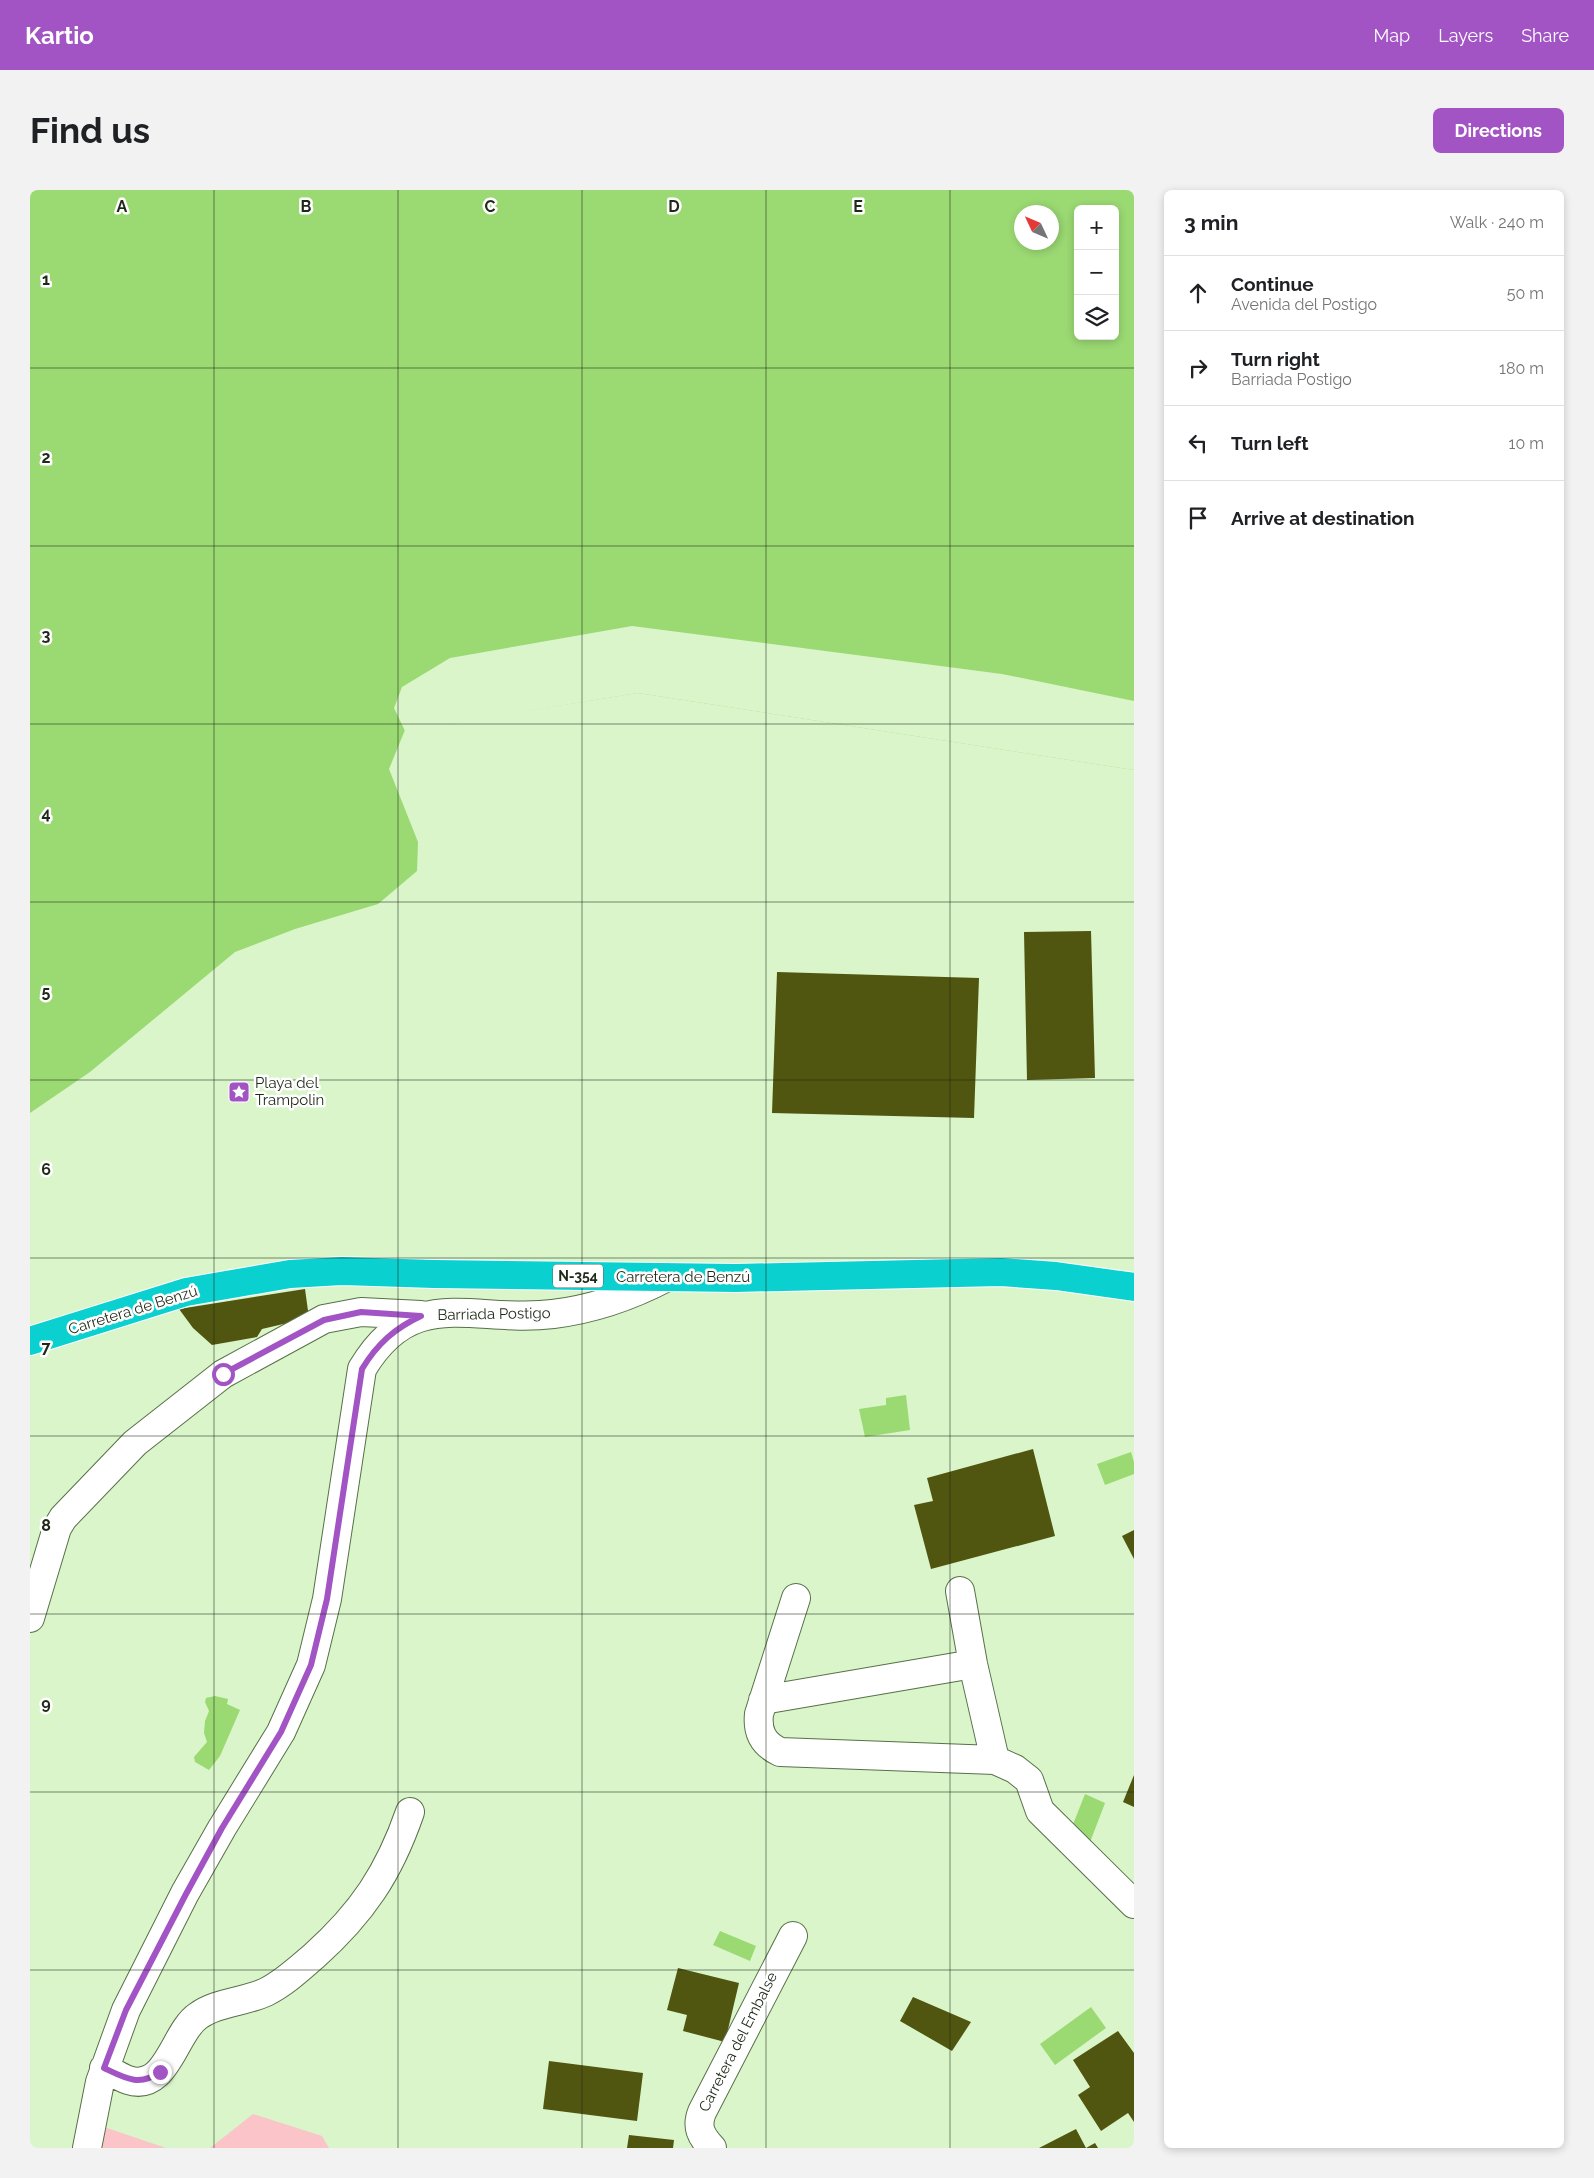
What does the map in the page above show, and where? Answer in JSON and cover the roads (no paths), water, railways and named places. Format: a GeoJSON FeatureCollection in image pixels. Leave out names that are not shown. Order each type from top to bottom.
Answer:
{"type":"FeatureCollection","features":[{"type":"Feature","properties":{"kind":"highway","name":"Carretera de Benzú"},"geometry":{"type":"LineString","coordinates":[[30,1341],[186,1292],[290,1274],[342,1271],[736,1278],[1001,1272],[1056,1276],[1134,1287]]}},
{"type":"Feature","properties":{"kind":"street","name":"Barriada Postigo"},"geometry":{"type":"LineString","coordinates":[[87,2148],[104,2068],[126,2010],[222,1828],[281,1732],[311,1665],[327,1599],[362,1369],[370,1356],[390,1333],[421,1316],[478,1312],[515,1316],[551,1315],[615,1301],[668,1277]]}},
{"type":"Feature","properties":{"kind":"street"},"geometry":{"type":"LineString","coordinates":[[30,1618],[57,1528],[63,1518],[135,1443],[223,1374],[324,1320],[361,1312],[421,1316]]}},
{"type":"Feature","properties":{"kind":"street"},"geometry":{"type":"LineString","coordinates":[[960,1591],[973,1664],[995,1760]]}},
{"type":"Feature","properties":{"kind":"street"},"geometry":{"type":"LineString","coordinates":[[796,1598],[763,1700],[758,1725],[761,1735],[772,1748],[780,1752],[995,1760],[1015,1769],[1029,1780],[1040,1811],[1134,1904]]}},
{"type":"Feature","properties":{"kind":"street"},"geometry":{"type":"LineString","coordinates":[[763,1700],[973,1664]]}},
{"type":"Feature","properties":{"kind":"street"},"geometry":{"type":"LineString","coordinates":[[104,2068],[128,2080],[136,2081],[153,2077],[166,2065],[186,2025],[200,2014],[265,1992],[296,1971],[351,1921],[368,1899],[396,1850],[410,1812]]}},
{"type":"Feature","properties":{"kind":"street","name":"Carretera del Embalse"},"geometry":{"type":"LineString","coordinates":[[712,2148],[702,2136],[699,2128],[702,2112],[793,1936]]}},
{"type":"Feature","properties":{"kind":"place","name":"Playa del Trampolin"},"geometry":{"type":"Point","coordinates":[239,1092]}}]}
